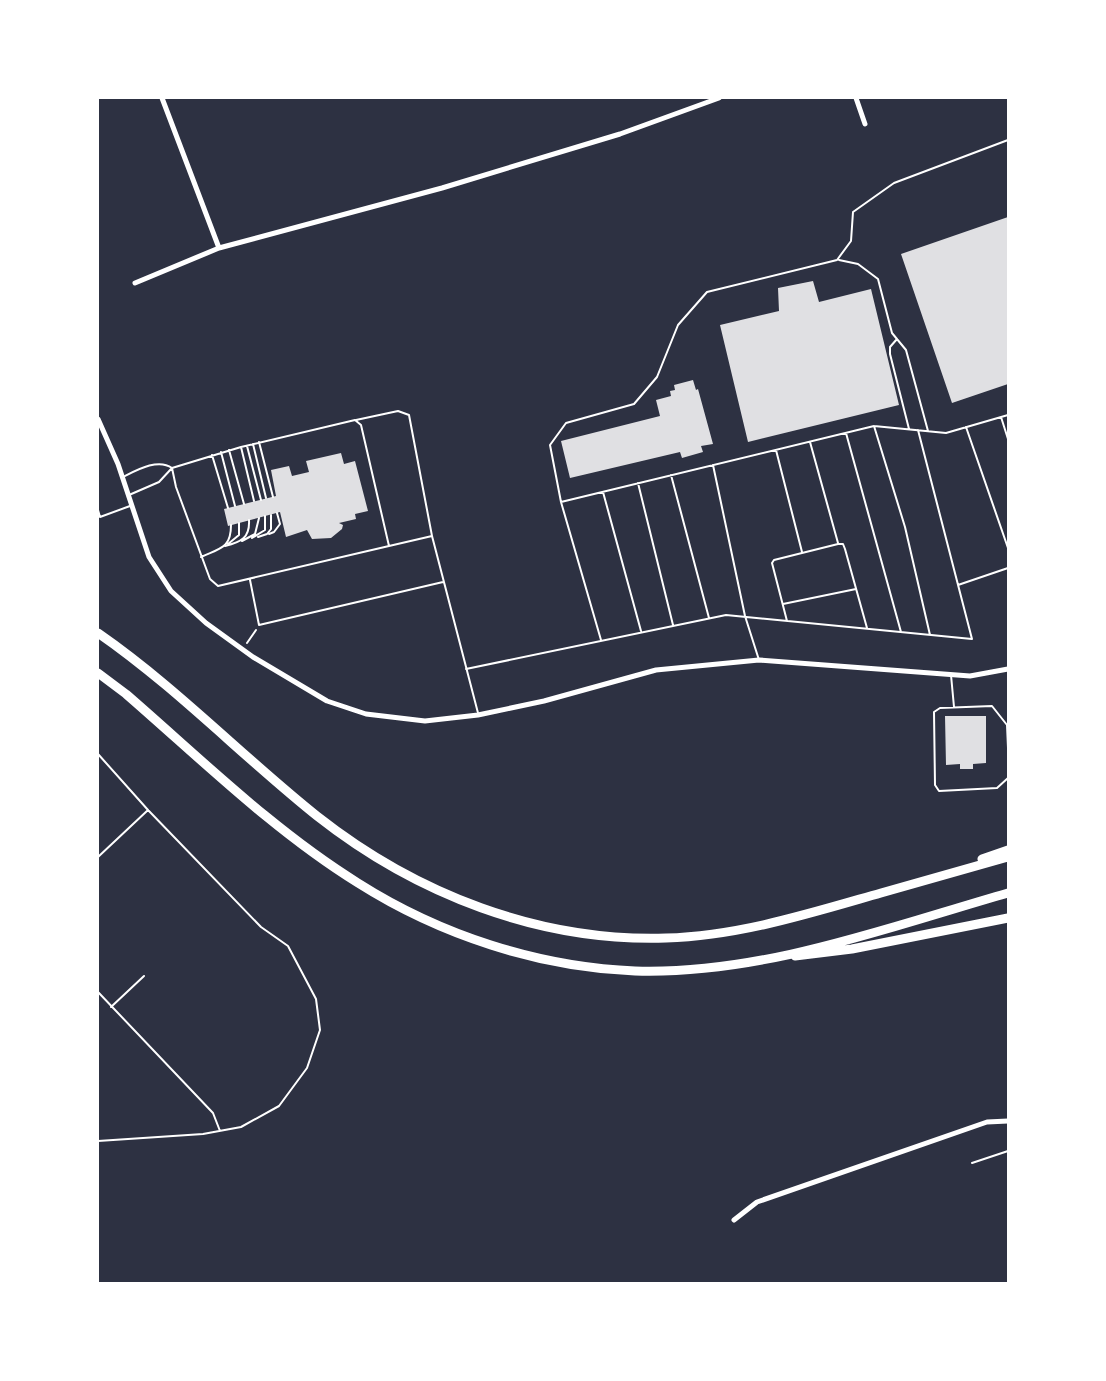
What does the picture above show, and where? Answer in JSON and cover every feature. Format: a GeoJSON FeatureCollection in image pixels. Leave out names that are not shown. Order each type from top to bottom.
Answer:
{"type":"FeatureCollection","features":[{"type":"Feature","properties":{"kind":"highway"},"geometry":{"type":"LineString","coordinates":[[98,633],[162,682],[317,816],[359,846],[409,877],[467,904],[528,923],[586,934],[627,938],[669,938],[771,923],[1008,857]]}},
{"type":"Feature","properties":{"kind":"highway"},"geometry":{"type":"LineString","coordinates":[[98,673],[319,857],[359,884],[430,922],[522,953],[604,968],[637,971],[678,969],[832,953],[1008,918]]}},
{"type":"Feature","properties":{"kind":"highway"},"geometry":{"type":"LineString","coordinates":[[880,894],[1008,850]]}},
{"type":"Feature","properties":{"kind":"highway"},"geometry":{"type":"LineString","coordinates":[[760,959],[829,943],[1008,892]]}},
{"type":"Feature","properties":{"kind":"street"},"geometry":{"type":"LineString","coordinates":[[162,98],[219,248]]}},
{"type":"Feature","properties":{"kind":"street"},"geometry":{"type":"LineString","coordinates":[[135,283],[219,248],[442,188],[620,134],[719,98]]}},
{"type":"Feature","properties":{"kind":"street"},"geometry":{"type":"LineString","coordinates":[[856,98],[865,124]]}},
{"type":"Feature","properties":{"kind":"street"},"geometry":{"type":"LineString","coordinates":[[98,419],[122,478],[149,557],[171,591],[242,650],[327,700],[366,714],[425,721],[478,715],[544,701],[656,670],[759,660],[969,676],[1008,669]]}},
{"type":"Feature","properties":{"kind":"street"},"geometry":{"type":"LineString","coordinates":[[734,1220],[757,1202],[987,1122],[1008,1121]]}},
{"type":"Feature","properties":{"kind":"lane"},"geometry":{"type":"LineString","coordinates":[[837,260],[851,241],[853,212],[894,183],[1008,140]]}},
{"type":"Feature","properties":{"kind":"lane"},"geometry":{"type":"LineString","coordinates":[[601,640],[561,502],[550,445],[566,423],[634,404],[657,377],[678,326],[707,292],[837,260],[858,264],[878,279],[892,333],[906,350],[928,431]]}},
{"type":"Feature","properties":{"kind":"lane"},"geometry":{"type":"LineString","coordinates":[[897,339],[890,347],[890,354],[909,429]]}},
{"type":"Feature","properties":{"kind":"lane"},"geometry":{"type":"LineString","coordinates":[[128,496],[159,482],[172,468],[221,452],[398,411],[409,415],[432,536],[478,715]]}},
{"type":"Feature","properties":{"kind":"lane"},"geometry":{"type":"LineString","coordinates":[[561,502],[874,426],[946,433],[1008,415]]}},
{"type":"Feature","properties":{"kind":"lane"},"geometry":{"type":"LineString","coordinates":[[1001,417],[1008,439]]}},
{"type":"Feature","properties":{"kind":"lane"},"geometry":{"type":"LineString","coordinates":[[355,420],[360,425],[389,546]]}},
{"type":"Feature","properties":{"kind":"lane"},"geometry":{"type":"LineString","coordinates":[[874,426],[905,527],[930,635]]}},
{"type":"Feature","properties":{"kind":"lane"},"geometry":{"type":"LineString","coordinates":[[966,427],[1008,548]]}},
{"type":"Feature","properties":{"kind":"lane"},"geometry":{"type":"LineString","coordinates":[[466,669],[726,615],[972,639],[918,430]]}},
{"type":"Feature","properties":{"kind":"lane"},"geometry":{"type":"LineString","coordinates":[[846,434],[901,632]]}},
{"type":"Feature","properties":{"kind":"lane"},"geometry":{"type":"LineString","coordinates":[[259,442],[273,497]]}},
{"type":"Feature","properties":{"kind":"lane"},"geometry":{"type":"LineString","coordinates":[[810,442],[838,544]]}},
{"type":"Feature","properties":{"kind":"lane"},"geometry":{"type":"LineString","coordinates":[[253,444],[266,498]]}},
{"type":"Feature","properties":{"kind":"lane"},"geometry":{"type":"LineString","coordinates":[[247,446],[261,500]]}},
{"type":"Feature","properties":{"kind":"lane"},"geometry":{"type":"LineString","coordinates":[[241,447],[254,501]]}},
{"type":"Feature","properties":{"kind":"lane"},"geometry":{"type":"LineString","coordinates":[[229,450],[244,504]]}},
{"type":"Feature","properties":{"kind":"lane"},"geometry":{"type":"LineString","coordinates":[[776,450],[802,552]]}},
{"type":"Feature","properties":{"kind":"lane"},"geometry":{"type":"LineString","coordinates":[[221,452],[236,506]]}},
{"type":"Feature","properties":{"kind":"lane"},"geometry":{"type":"LineString","coordinates":[[212,455],[228,508]]}},
{"type":"Feature","properties":{"kind":"lane"},"geometry":{"type":"LineString","coordinates":[[122,478],[159,464],[172,468],[201,557],[210,579],[218,586],[432,536]]}},
{"type":"Feature","properties":{"kind":"lane"},"geometry":{"type":"LineString","coordinates":[[713,465],[745,616],[759,660]]}},
{"type":"Feature","properties":{"kind":"lane"},"geometry":{"type":"LineString","coordinates":[[671,476],[709,618]]}},
{"type":"Feature","properties":{"kind":"lane"},"geometry":{"type":"LineString","coordinates":[[638,483],[674,625]]}},
{"type":"Feature","properties":{"kind":"lane"},"geometry":{"type":"LineString","coordinates":[[603,492],[641,632]]}},
{"type":"Feature","properties":{"kind":"lane"},"geometry":{"type":"LineString","coordinates":[[98,510],[99,517],[131,506]]}},
{"type":"Feature","properties":{"kind":"lane"},"geometry":{"type":"LineString","coordinates":[[201,557],[225,546],[273,532],[280,524],[277,513]]}},
{"type":"Feature","properties":{"kind":"lane"},"geometry":{"type":"LineString","coordinates":[[267,534],[271,529],[271,515]]}},
{"type":"Feature","properties":{"kind":"lane"},"geometry":{"type":"LineString","coordinates":[[258,537],[265,530],[265,516]]}},
{"type":"Feature","properties":{"kind":"lane"},"geometry":{"type":"LineString","coordinates":[[252,538],[259,528],[259,518]]}},
{"type":"Feature","properties":{"kind":"lane"},"geometry":{"type":"LineString","coordinates":[[238,542],[250,531],[249,520]]}},
{"type":"Feature","properties":{"kind":"lane"},"geometry":{"type":"LineString","coordinates":[[225,546],[239,535],[239,523]]}},
{"type":"Feature","properties":{"kind":"lane"},"geometry":{"type":"LineString","coordinates":[[225,546],[231,539],[231,525]]}},
{"type":"Feature","properties":{"kind":"lane"},"geometry":{"type":"LineString","coordinates":[[787,621],[772,563],[774,560],[843,544],[867,628]]}},
{"type":"Feature","properties":{"kind":"lane"},"geometry":{"type":"LineString","coordinates":[[958,585],[1008,568]]}},
{"type":"Feature","properties":{"kind":"lane"},"geometry":{"type":"LineString","coordinates":[[250,580],[259,625],[443,582]]}},
{"type":"Feature","properties":{"kind":"lane"},"geometry":{"type":"LineString","coordinates":[[783,604],[856,589]]}},
{"type":"Feature","properties":{"kind":"lane"},"geometry":{"type":"LineString","coordinates":[[951,675],[954,707]]}},
{"type":"Feature","properties":{"kind":"lane"},"geometry":{"type":"LineString","coordinates":[[1008,748],[1007,725],[992,706],[940,708],[934,712],[935,784],[939,791],[998,788],[1008,778]]}},
{"type":"Feature","properties":{"kind":"lane"},"geometry":{"type":"LineString","coordinates":[[98,754],[148,810],[261,927],[288,946],[316,999],[320,1030],[307,1068],[279,1106],[242,1127],[220,1131],[98,1141]]}},
{"type":"Feature","properties":{"kind":"lane"},"geometry":{"type":"LineString","coordinates":[[98,857],[148,810]]}},
{"type":"Feature","properties":{"kind":"lane"},"geometry":{"type":"LineString","coordinates":[[111,1006],[144,976]]}},
{"type":"Feature","properties":{"kind":"lane"},"geometry":{"type":"LineString","coordinates":[[98,992],[213,1113],[220,1131]]}},
{"type":"Feature","properties":{"kind":"lane"},"geometry":{"type":"LineString","coordinates":[[972,1163],[1008,1151]]}},
{"type":"Feature","properties":{"kind":"path"},"geometry":{"type":"LineString","coordinates":[[242,650],[259,625]]}},
{"type":"Feature","properties":{"kind":"building"},"geometry":{"type":"Polygon","coordinates":[[[1008,217],[1008,384],[952,403],[901,254],[1008,217]]]}},
{"type":"Feature","properties":{"kind":"building"},"geometry":{"type":"Polygon","coordinates":[[[813,281],[819,302],[871,289],[899,405],[748,442],[720,325],[779,311],[778,288],[813,281]]]}},
{"type":"Feature","properties":{"kind":"building"},"geometry":{"type":"Polygon","coordinates":[[[693,380],[696,390],[698,389],[713,444],[701,446],[703,452],[682,458],[680,452],[570,478],[561,441],[660,416],[656,400],[671,396],[670,391],[675,390],[674,385],[693,380]]]}},
{"type":"Feature","properties":{"kind":"building"},"geometry":{"type":"Polygon","coordinates":[[[341,453],[344,464],[355,461],[368,511],[355,514],[356,519],[339,523],[343,525],[342,529],[331,538],[312,539],[307,530],[286,537],[280,512],[228,526],[224,509],[276,496],[271,470],[289,466],[292,476],[309,472],[306,461],[341,453]]]}},
{"type":"Feature","properties":{"kind":"building"},"geometry":{"type":"Polygon","coordinates":[[[945,716],[986,716],[986,763],[973,764],[973,769],[960,769],[960,764],[946,765],[945,716]]]}}]}
